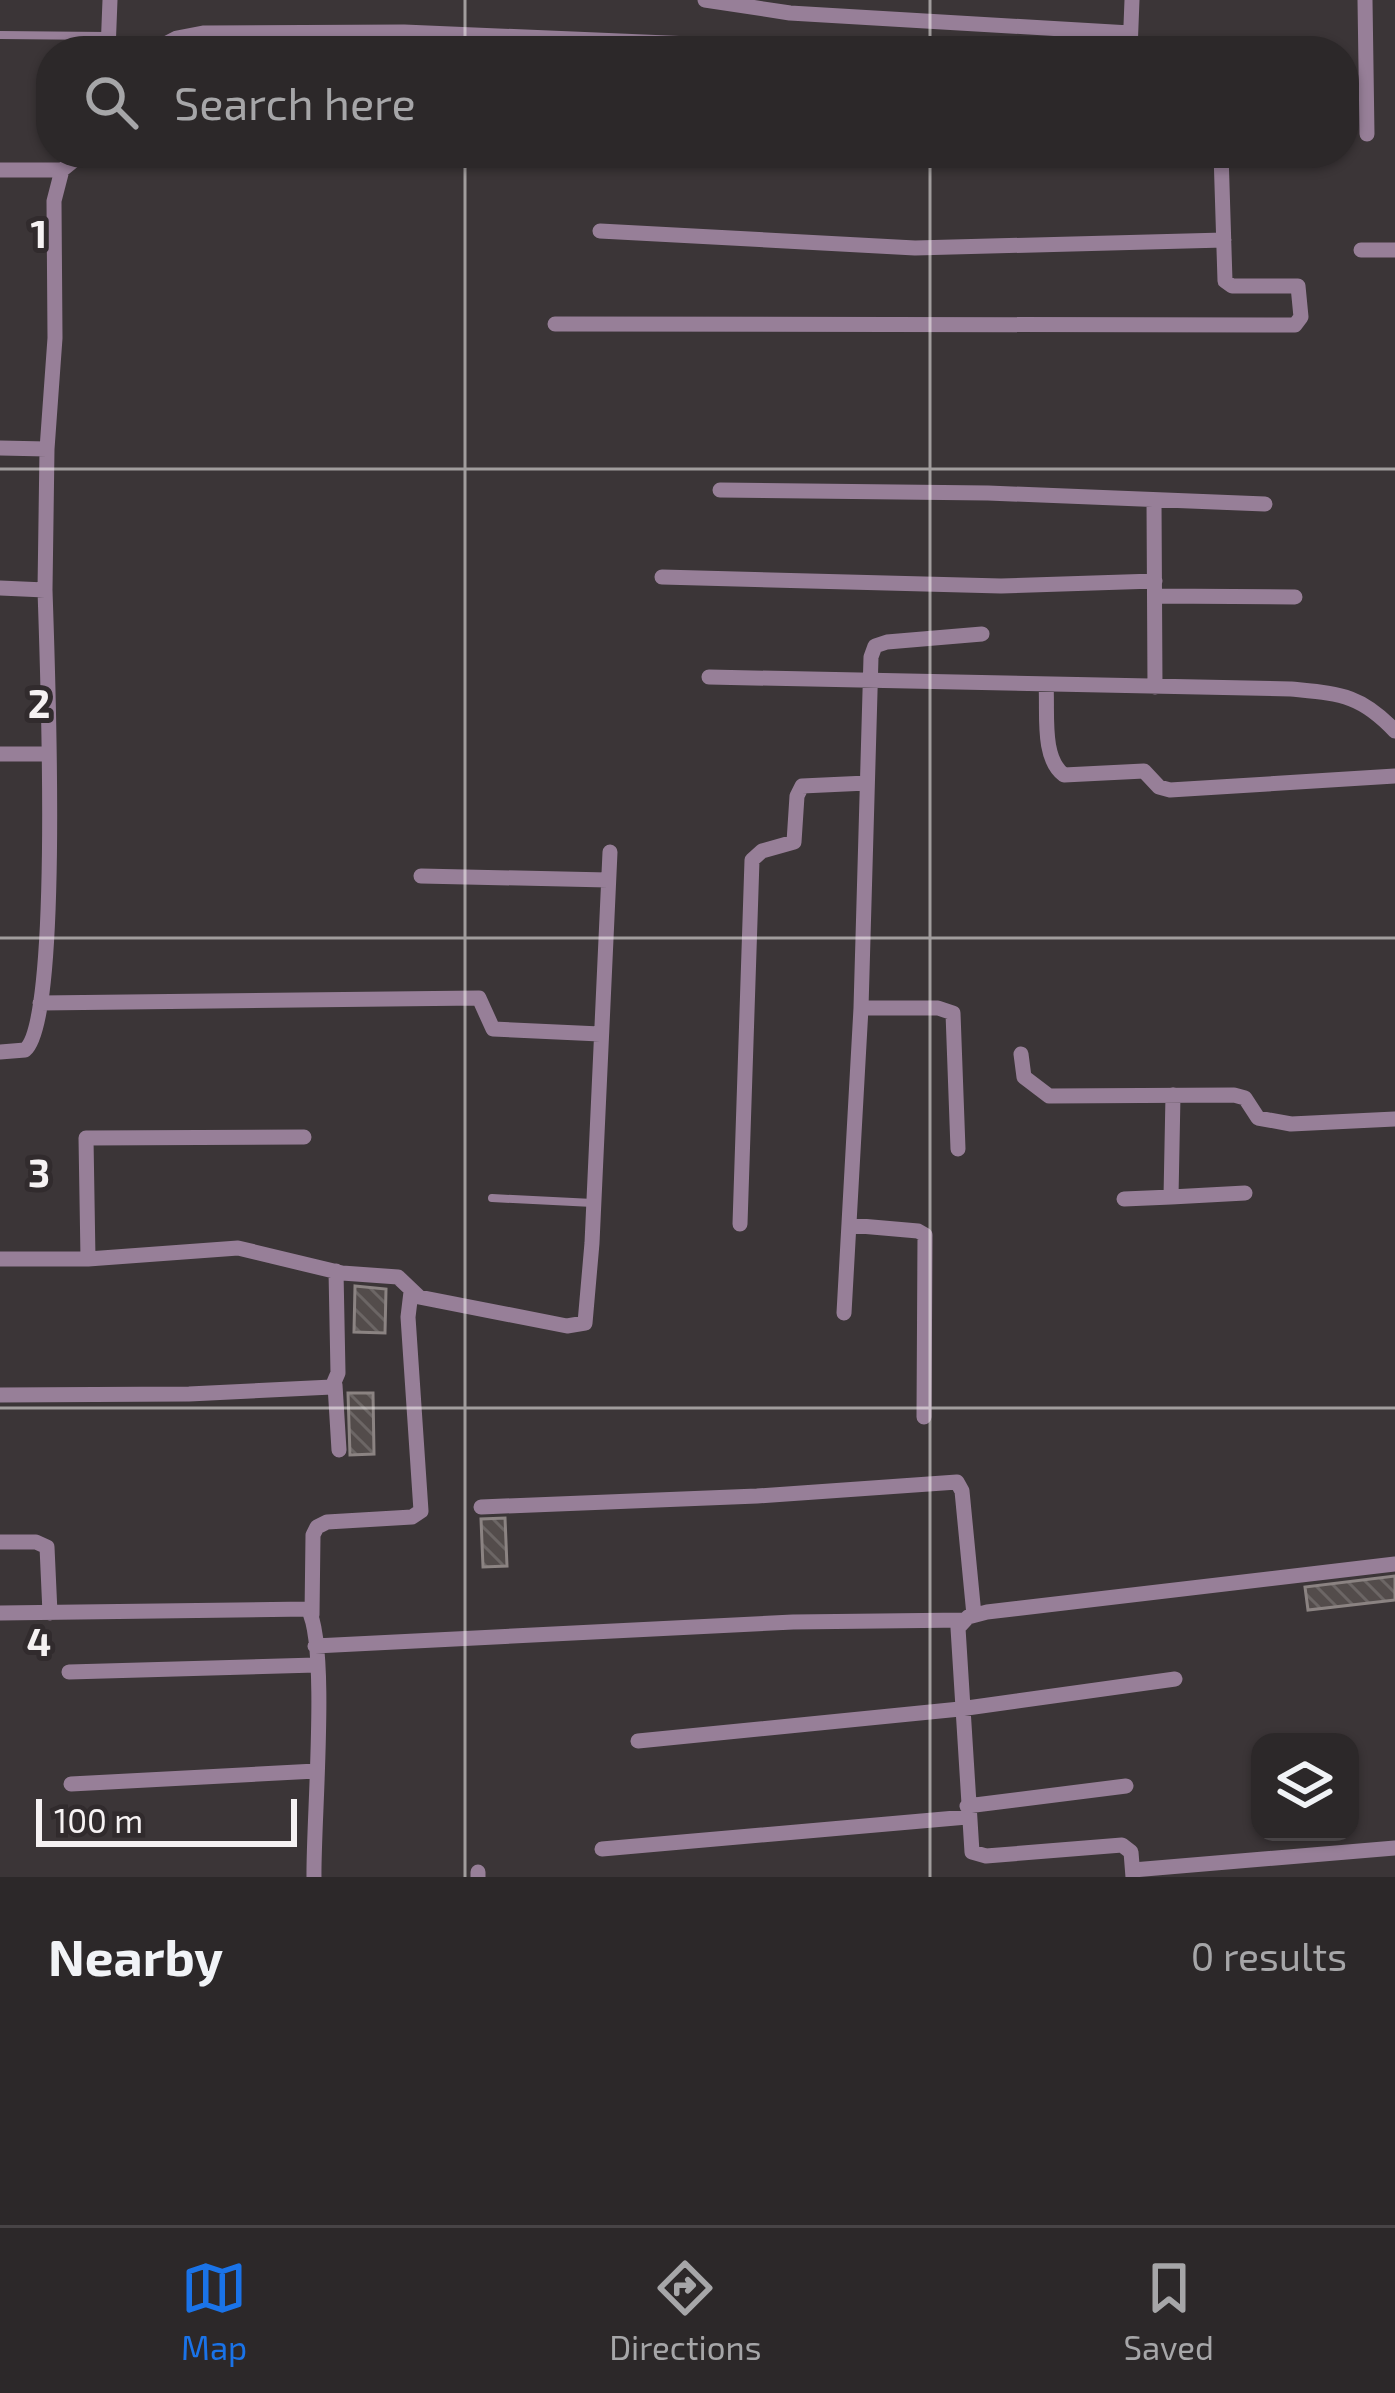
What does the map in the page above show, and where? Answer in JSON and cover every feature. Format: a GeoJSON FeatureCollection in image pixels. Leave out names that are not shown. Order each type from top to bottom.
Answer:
{"type":"FeatureCollection","features":[{"type":"Feature","properties":{"kind":"street"},"geometry":{"type":"LineString","coordinates":[[108,36],[110,0]]}},
{"type":"Feature","properties":{"kind":"street"},"geometry":{"type":"LineString","coordinates":[[705,0],[1028,36]]}},
{"type":"Feature","properties":{"kind":"street"},"geometry":{"type":"LineString","coordinates":[[1131,36],[1132,0]]}},
{"type":"Feature","properties":{"kind":"street"},"geometry":{"type":"LineString","coordinates":[[1365,0],[1367,134]]}},
{"type":"Feature","properties":{"kind":"street"},"geometry":{"type":"LineString","coordinates":[[184,36],[404,32],[500,36]]}},
{"type":"Feature","properties":{"kind":"street"},"geometry":{"type":"LineString","coordinates":[[0,1052],[30,1048],[45,967],[47,449],[55,338],[54,202],[64,168]]}},
{"type":"Feature","properties":{"kind":"street"},"geometry":{"type":"LineString","coordinates":[[555,324],[1297,324],[1298,286],[1227,283],[1222,168]]}},
{"type":"Feature","properties":{"kind":"street"},"geometry":{"type":"LineString","coordinates":[[0,170],[62,170]]}},
{"type":"Feature","properties":{"kind":"street"},"geometry":{"type":"LineString","coordinates":[[600,231],[915,248],[1224,239]]}},
{"type":"Feature","properties":{"kind":"street"},"geometry":{"type":"LineString","coordinates":[[1361,250],[1395,250]]}},
{"type":"Feature","properties":{"kind":"street"},"geometry":{"type":"LineString","coordinates":[[0,448],[47,449]]}},
{"type":"Feature","properties":{"kind":"street"},"geometry":{"type":"LineString","coordinates":[[720,490],[1265,504]]}},
{"type":"Feature","properties":{"kind":"street"},"geometry":{"type":"LineString","coordinates":[[1154,500],[1155,686]]}},
{"type":"Feature","properties":{"kind":"street"},"geometry":{"type":"LineString","coordinates":[[662,577],[1295,597]]}},
{"type":"Feature","properties":{"kind":"street"},"geometry":{"type":"LineString","coordinates":[[0,588],[45,590]]}},
{"type":"Feature","properties":{"kind":"street"},"geometry":{"type":"LineString","coordinates":[[844,1313],[861,1008],[871,657],[880,644],[982,634]]}},
{"type":"Feature","properties":{"kind":"street"},"geometry":{"type":"LineString","coordinates":[[710,676],[1291,689],[1354,697],[1373,707],[1395,730]]}},
{"type":"Feature","properties":{"kind":"street"},"geometry":{"type":"LineString","coordinates":[[1046,685],[1050,754],[1057,772],[1064,775],[1144,771],[1159,787],[1170,790],[1395,776]]}},
{"type":"Feature","properties":{"kind":"street"},"geometry":{"type":"LineString","coordinates":[[0,754],[49,754]]}},
{"type":"Feature","properties":{"kind":"street"},"geometry":{"type":"LineString","coordinates":[[740,1224],[752,860],[762,851],[794,842],[802,786],[867,783]]}},
{"type":"Feature","properties":{"kind":"street"},"geometry":{"type":"LineString","coordinates":[[0,1259],[88,1259],[221,1247],[259,1251],[335,1271],[398,1277],[419,1297],[581,1325],[587,1318],[610,852]]}},
{"type":"Feature","properties":{"kind":"street"},"geometry":{"type":"LineString","coordinates":[[421,876],[608,880]]}},
{"type":"Feature","properties":{"kind":"street"},"geometry":{"type":"LineString","coordinates":[[40,1003],[478,998],[493,1028],[600,1034]]}},
{"type":"Feature","properties":{"kind":"street"},"geometry":{"type":"LineString","coordinates":[[861,1008],[938,1008],[953,1013],[958,1149]]}},
{"type":"Feature","properties":{"kind":"street"},"geometry":{"type":"LineString","coordinates":[[1022,1054],[1024,1077],[1049,1096],[1234,1094],[1245,1098],[1258,1118],[1291,1124],[1395,1119]]}},
{"type":"Feature","properties":{"kind":"street"},"geometry":{"type":"LineString","coordinates":[[1171,1197],[1173,1095]]}},
{"type":"Feature","properties":{"kind":"street"},"geometry":{"type":"LineString","coordinates":[[88,1259],[86,1138],[304,1137]]}},
{"type":"Feature","properties":{"kind":"street"},"geometry":{"type":"LineString","coordinates":[[1124,1199],[1245,1193]]}},
{"type":"Feature","properties":{"kind":"street"},"geometry":{"type":"LineString","coordinates":[[849,1225],[925,1235],[924,1417]]}},
{"type":"Feature","properties":{"kind":"street"},"geometry":{"type":"LineString","coordinates":[[335,1271],[339,1450]]}},
{"type":"Feature","properties":{"kind":"street"},"geometry":{"type":"LineString","coordinates":[[314,1877],[313,1535],[327,1522],[412,1517],[421,1511],[411,1292]]}},
{"type":"Feature","properties":{"kind":"street"},"geometry":{"type":"LineString","coordinates":[[0,1395],[188,1394],[335,1385]]}},
{"type":"Feature","properties":{"kind":"street"},"geometry":{"type":"LineString","coordinates":[[481,1507],[957,1482],[970,1617]]}},
{"type":"Feature","properties":{"kind":"street"},"geometry":{"type":"LineString","coordinates":[[0,1542],[47,1547],[50,1612]]}},
{"type":"Feature","properties":{"kind":"street"},"geometry":{"type":"LineString","coordinates":[[316,1646],[970,1617],[1395,1564]]}},
{"type":"Feature","properties":{"kind":"street"},"geometry":{"type":"LineString","coordinates":[[0,1612],[301,1607],[312,1615]]}},
{"type":"Feature","properties":{"kind":"street"},"geometry":{"type":"LineString","coordinates":[[970,1617],[958,1628],[956,1640],[970,1846],[977,1855],[1122,1845],[1131,1852],[1133,1874],[1395,1848]]}},
{"type":"Feature","properties":{"kind":"street"},"geometry":{"type":"LineString","coordinates":[[69,1672],[316,1665]]}},
{"type":"Feature","properties":{"kind":"street"},"geometry":{"type":"LineString","coordinates":[[638,1742],[960,1709],[1175,1679]]}},
{"type":"Feature","properties":{"kind":"street"},"geometry":{"type":"LineString","coordinates":[[71,1784],[316,1771]]}},
{"type":"Feature","properties":{"kind":"street"},"geometry":{"type":"LineString","coordinates":[[602,1850],[967,1811],[1126,1786]]}},
{"type":"Feature","properties":{"kind":"lane"},"geometry":{"type":"LineString","coordinates":[[0,35],[36,38]]}},
{"type":"Feature","properties":{"kind":"lane"},"geometry":{"type":"LineString","coordinates":[[492,1198],[594,1203]]}},
{"type":"Feature","properties":{"kind":"building"},"geometry":{"type":"Polygon","coordinates":[[[355,1286],[386,1289],[385,1333],[354,1332],[355,1286]]]}},
{"type":"Feature","properties":{"kind":"building"},"geometry":{"type":"Polygon","coordinates":[[[348,1393],[373,1393],[374,1454],[350,1455],[348,1393]]]}},
{"type":"Feature","properties":{"kind":"building"},"geometry":{"type":"Polygon","coordinates":[[[505,1518],[507,1566],[483,1567],[481,1519],[505,1518]]]}},
{"type":"Feature","properties":{"kind":"building"},"geometry":{"type":"Polygon","coordinates":[[[1395,1576],[1395,1600],[1308,1610],[1305,1587],[1395,1576]]]}}]}
